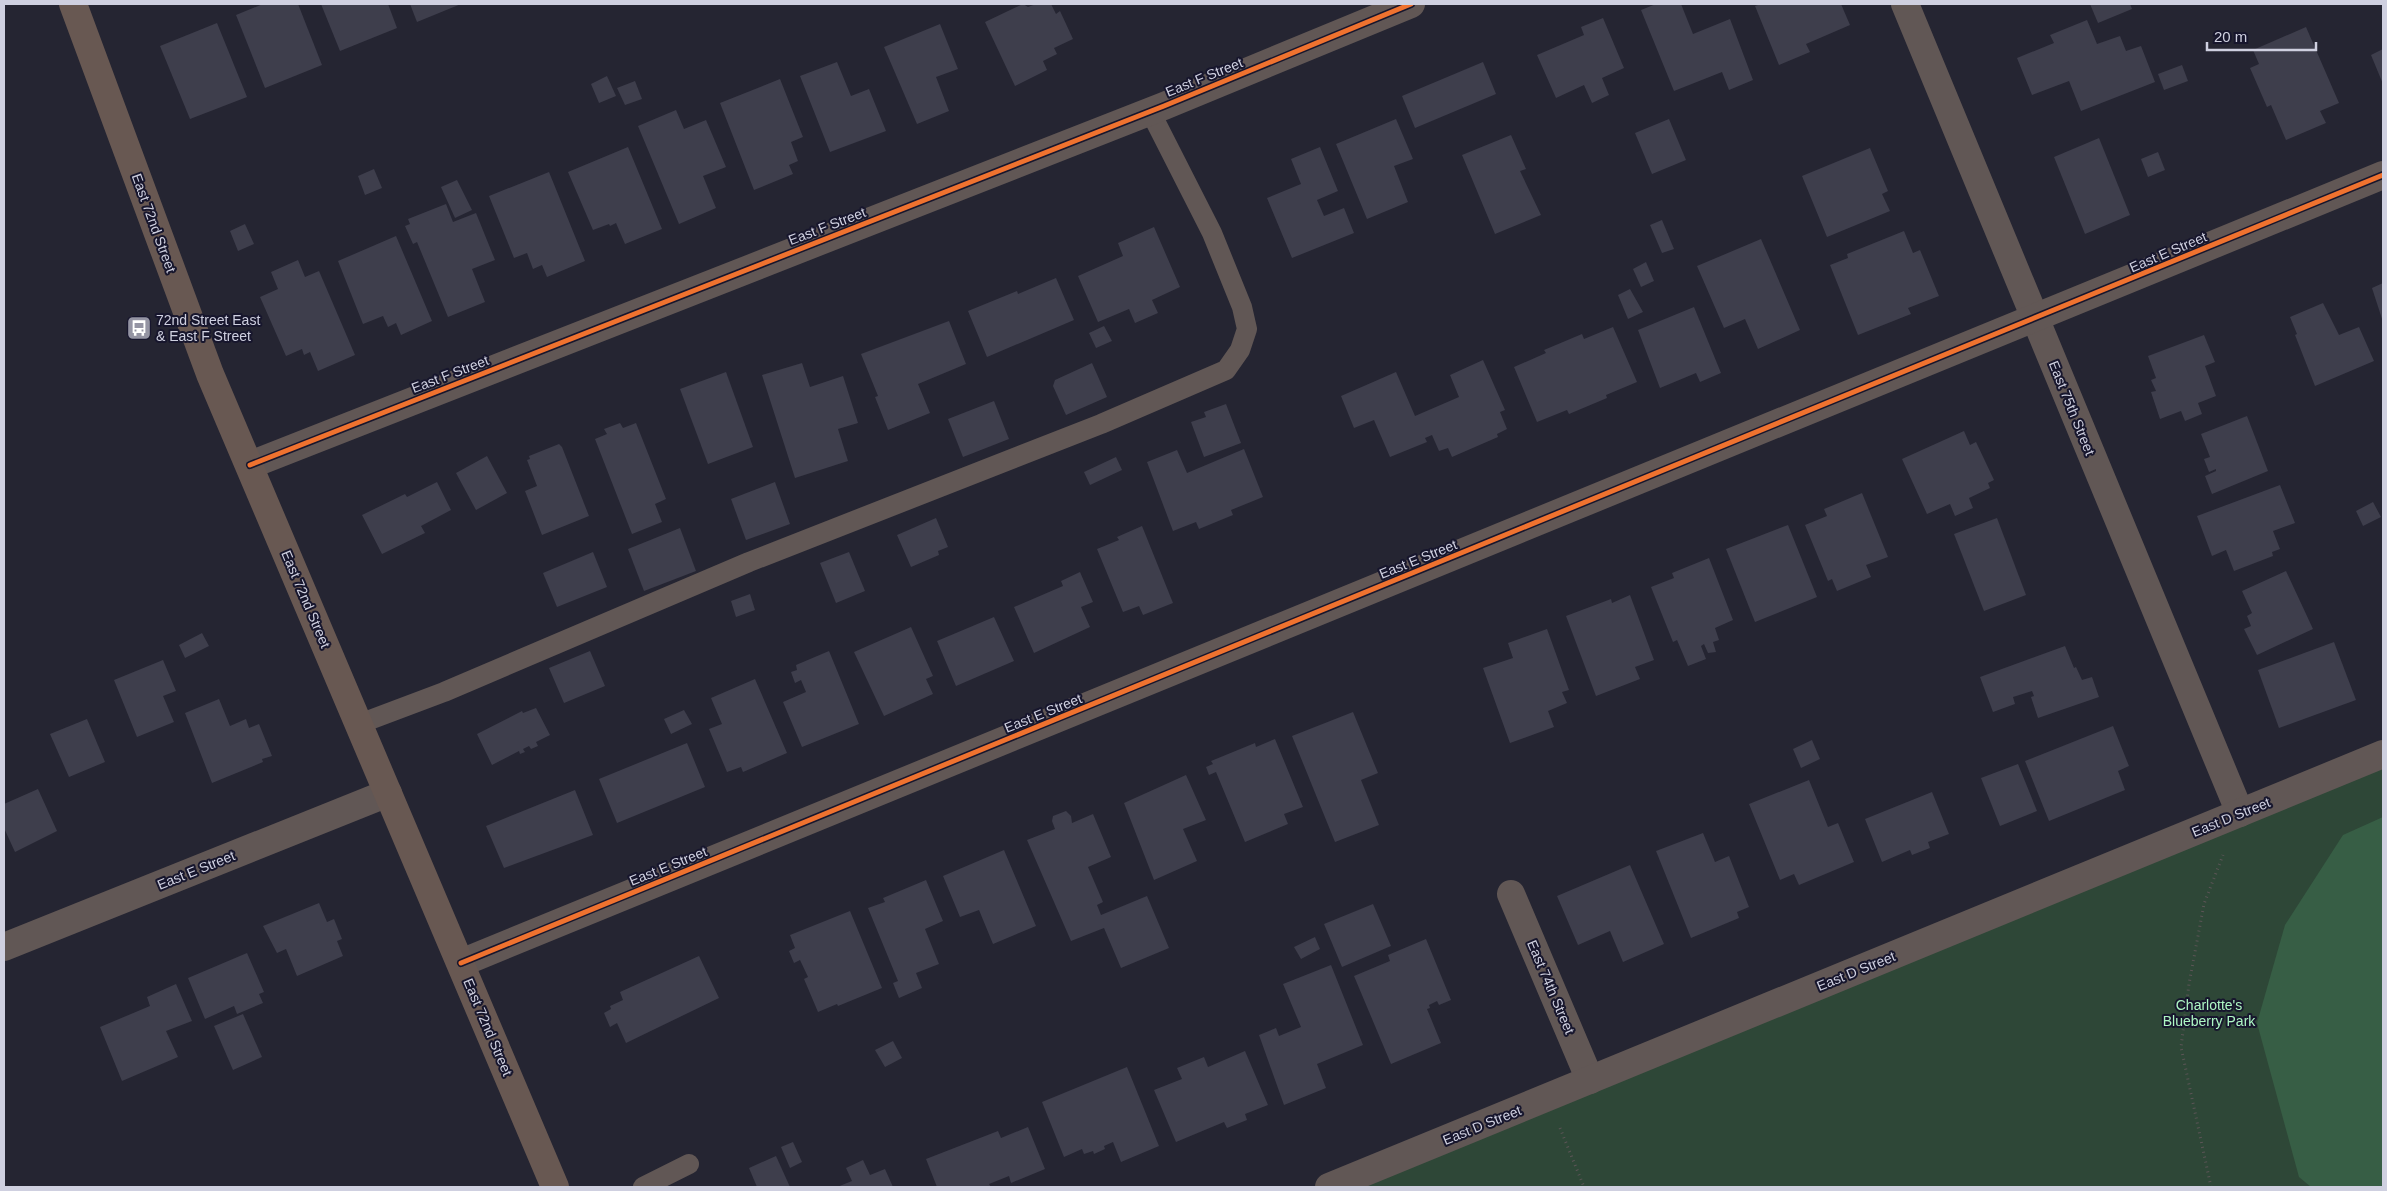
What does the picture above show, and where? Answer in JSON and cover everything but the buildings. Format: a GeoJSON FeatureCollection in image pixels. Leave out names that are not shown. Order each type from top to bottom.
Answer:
{"type":"FeatureCollection","features":[{"type":"Feature","properties":{"kind":"main road","name":"East 72nd Street"},"geometry":{"type":"LineString","coordinates":[[74,4],[210,374],[555,1187]]}},
{"type":"Feature","properties":{"kind":"street","name":"East F Street"},"geometry":{"type":"LineString","coordinates":[[250,465],[1150,111],[1412,4]]}},
{"type":"Feature","properties":{"kind":"street","name":"East 75th Street"},"geometry":{"type":"LineString","coordinates":[[1905,4],[2240,813]]}},
{"type":"Feature","properties":{"kind":"street","name":"East E Street"},"geometry":{"type":"LineString","coordinates":[[461,963],[2036,319],[2383,175]]}},
{"type":"Feature","properties":{"kind":"street","name":"East D Street"},"geometry":{"type":"LineString","coordinates":[[1329,1187],[2383,754]]}},
{"type":"Feature","properties":{"kind":"street","name":"East E Street"},"geometry":{"type":"LineString","coordinates":[[6,940],[388,794]]}},
{"type":"Feature","properties":{"kind":"street","name":"East 74th Street"},"geometry":{"type":"LineString","coordinates":[[1512,894],[1590,1080]]}},
{"type":"Feature","properties":{"kind":"lane"},"geometry":{"type":"LineString","coordinates":[[359,724],[471,680],[749,562],[1101,424],[1226,370],[1240,350],[1247,329],[1242,308],[1212,233],[1150,111]]}},
{"type":"Feature","properties":{"kind":"lane"},"geometry":{"type":"LineString","coordinates":[[643,1187],[689,1164]]}},
{"type":"Feature","properties":{"kind":"path"},"geometry":{"type":"LineString","coordinates":[[2211,1187],[2181,1047],[2189,984],[2204,904],[2240,813]]}},
{"type":"Feature","properties":{"kind":"path"},"geometry":{"type":"LineString","coordinates":[[1548,1097],[1584,1187]]}},
{"type":"Feature","properties":{"kind":"green space","name":"Charlotte's Blueberry Park"},"geometry":{"type":"Polygon","coordinates":[[[2383,754],[2383,1187],[1329,1187],[2383,754]]]}},
{"type":"Feature","properties":{"kind":"green space"},"geometry":{"type":"Polygon","coordinates":[[[2383,817],[2383,1187],[2311,1187],[2299,1177],[2257,1023],[2285,925],[2343,835],[2383,817]]]}},
{"type":"Feature","properties":{"kind":"cycle path"},"geometry":{"type":"LineString","coordinates":[[250,465],[1164,106],[1411,4]]}},
{"type":"Feature","properties":{"kind":"cycle path"},"geometry":{"type":"LineString","coordinates":[[461,963],[2383,175]]}},
{"type":"Feature","properties":{"kind":"place","name":"72nd Street East & East F Street"},"geometry":{"type":"Point","coordinates":[139,328]}}]}
